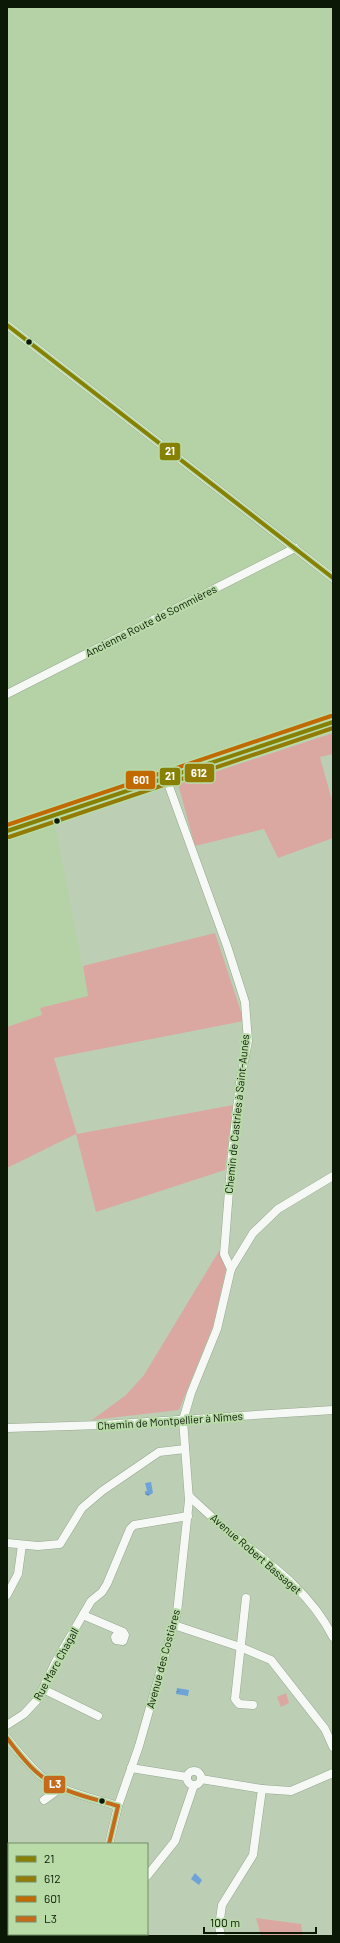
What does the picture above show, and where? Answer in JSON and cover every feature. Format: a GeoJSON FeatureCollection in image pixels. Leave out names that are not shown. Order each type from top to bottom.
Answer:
{"type":"FeatureCollection","features":[{"type":"Feature","properties":{"kind":"main road"},"geometry":{"type":"LineString","coordinates":[[7,831],[333,722]]}},
{"type":"Feature","properties":{"kind":"street"},"geometry":{"type":"LineString","coordinates":[[7,325],[333,578]]}},
{"type":"Feature","properties":{"kind":"street","name":"Ancienne Route de Sommières"},"geometry":{"type":"LineString","coordinates":[[7,694],[295,548]]}},
{"type":"Feature","properties":{"kind":"street","name":"Chemin de Castries à Saint-Aunés"},"geometry":{"type":"LineString","coordinates":[[166,778],[227,946],[245,1002],[248,1041],[240,1082],[232,1153],[224,1254],[231,1269]]}},
{"type":"Feature","properties":{"kind":"street"},"geometry":{"type":"LineString","coordinates":[[183,1420],[191,1393],[217,1329],[231,1269],[253,1233],[278,1209],[333,1176]]}},
{"type":"Feature","properties":{"kind":"street","name":"Chemin de Montpellier à Nîmes"},"geometry":{"type":"LineString","coordinates":[[7,1428],[101,1425],[333,1410]]}},
{"type":"Feature","properties":{"kind":"street","name":"Avenue des Costières"},"geometry":{"type":"LineString","coordinates":[[109,1843],[118,1806],[131,1768],[177,1613],[189,1496],[183,1420]]}},
{"type":"Feature","properties":{"kind":"street"},"geometry":{"type":"LineString","coordinates":[[7,1543],[38,1546],[60,1544],[82,1508],[102,1490],[158,1452],[185,1449]]}},
{"type":"Feature","properties":{"kind":"street","name":"Avenue Robert Bassaget"},"geometry":{"type":"LineString","coordinates":[[189,1496],[228,1532],[265,1559],[292,1583],[314,1607],[333,1637]]}},
{"type":"Feature","properties":{"kind":"street","name":"Rue Marc Chagall"},"geometry":{"type":"LineString","coordinates":[[7,1725],[28,1709],[38,1699],[56,1661],[93,1598],[102,1592],[107,1584],[128,1532],[134,1525],[188,1516]]}},
{"type":"Feature","properties":{"kind":"street"},"geometry":{"type":"LineString","coordinates":[[7,1595],[18,1574],[22,1545]]}},
{"type":"Feature","properties":{"kind":"street"},"geometry":{"type":"LineString","coordinates":[[246,1598],[235,1699],[239,1704],[253,1705]]}},
{"type":"Feature","properties":{"kind":"street","name":"Rue Marc Chagall"},"geometry":{"type":"LineString","coordinates":[[83,1615],[119,1632]]}},
{"type":"Feature","properties":{"kind":"street"},"geometry":{"type":"LineString","coordinates":[[174,1625],[271,1660],[325,1729],[333,1747]]}},
{"type":"Feature","properties":{"kind":"street"},"geometry":{"type":"LineString","coordinates":[[43,1689],[98,1716]]}},
{"type":"Feature","properties":{"kind":"street"},"geometry":{"type":"LineString","coordinates":[[7,1738],[19,1754],[41,1775],[62,1787],[118,1806]]}},
{"type":"Feature","properties":{"kind":"street"},"geometry":{"type":"LineString","coordinates":[[131,1768],[187,1777]]}},
{"type":"Feature","properties":{"kind":"street"},"geometry":{"type":"LineString","coordinates":[[194,1785],[189,1783],[187,1777],[188,1773],[194,1771],[198,1773],[201,1779]]}},
{"type":"Feature","properties":{"kind":"street"},"geometry":{"type":"LineString","coordinates":[[201,1779],[262,1789],[291,1790],[333,1773]]}},
{"type":"Feature","properties":{"kind":"street"},"geometry":{"type":"LineString","coordinates":[[148,1875],[175,1840],[194,1785],[201,1779]]}},
{"type":"Feature","properties":{"kind":"street"},"geometry":{"type":"LineString","coordinates":[[44,1800],[62,1787]]}},
{"type":"Feature","properties":{"kind":"street"},"geometry":{"type":"LineString","coordinates":[[221,1936],[219,1926],[222,1905],[253,1855],[262,1789]]}},
{"type":"Feature","properties":{"kind":"shaded area"},"geometry":{"type":"Polygon","coordinates":[[[7,7],[333,7],[333,715],[52,811],[88,996],[40,1008],[42,1015],[7,1027],[7,7]]]}},
{"type":"Feature","properties":{"kind":"shaded area"},"geometry":{"type":"Polygon","coordinates":[[[333,733],[333,754],[320,757],[333,804],[333,838],[278,858],[264,829],[195,846],[178,784],[333,733]]]}},
{"type":"Feature","properties":{"kind":"shaded area"},"geometry":{"type":"Polygon","coordinates":[[[215,933],[244,1021],[54,1058],[77,1134],[233,1105],[225,1170],[96,1212],[76,1134],[7,1168],[7,1027],[42,1015],[40,1008],[88,996],[83,966],[215,933]]]}},
{"type":"Feature","properties":{"kind":"shaded area"},"geometry":{"type":"Polygon","coordinates":[[[219,1251],[226,1269],[213,1326],[179,1410],[92,1420],[126,1395],[144,1375],[219,1251]]]}},
{"type":"Feature","properties":{"kind":"shaded area"},"geometry":{"type":"Polygon","coordinates":[[[286,1693],[289,1703],[281,1707],[277,1697],[286,1693]]]}},
{"type":"Feature","properties":{"kind":"shaded area"},"geometry":{"type":"Polygon","coordinates":[[[256,1918],[301,1924],[303,1936],[261,1936],[256,1918]]]}},
{"type":"Feature","properties":{"kind":"water"},"geometry":{"type":"Polygon","coordinates":[[[151,1482],[153,1493],[148,1496],[145,1494],[145,1491],[147,1491],[145,1483],[151,1482]]]}},
{"type":"Feature","properties":{"kind":"water"},"geometry":{"type":"Polygon","coordinates":[[[177,1688],[189,1690],[188,1696],[176,1694],[177,1688]]]}},
{"type":"Feature","properties":{"kind":"water"},"geometry":{"type":"Polygon","coordinates":[[[195,1873],[202,1880],[199,1885],[191,1879],[195,1873]]]}},
{"type":"Feature","properties":{"kind":"transit line","name":"21"},"geometry":{"type":"LineString","coordinates":[[7,325],[333,578]]}},
{"type":"Feature","properties":{"kind":"transit line","name":"601"},"geometry":{"type":"LineString","coordinates":[[7,825],[331,716]]}},
{"type":"Feature","properties":{"kind":"transit line","name":"21"},"geometry":{"type":"LineString","coordinates":[[7,831],[333,722]]}},
{"type":"Feature","properties":{"kind":"transit line","name":"612"},"geometry":{"type":"LineString","coordinates":[[9,837],[333,728]]}},
{"type":"Feature","properties":{"kind":"transit line","name":"L3"},"geometry":{"type":"LineString","coordinates":[[7,1738],[22,1758],[40,1775],[49,1781],[67,1791],[118,1806]]}},
{"type":"Feature","properties":{"kind":"transit line","name":"L3"},"geometry":{"type":"LineString","coordinates":[[109,1843],[118,1806]]}}]}
